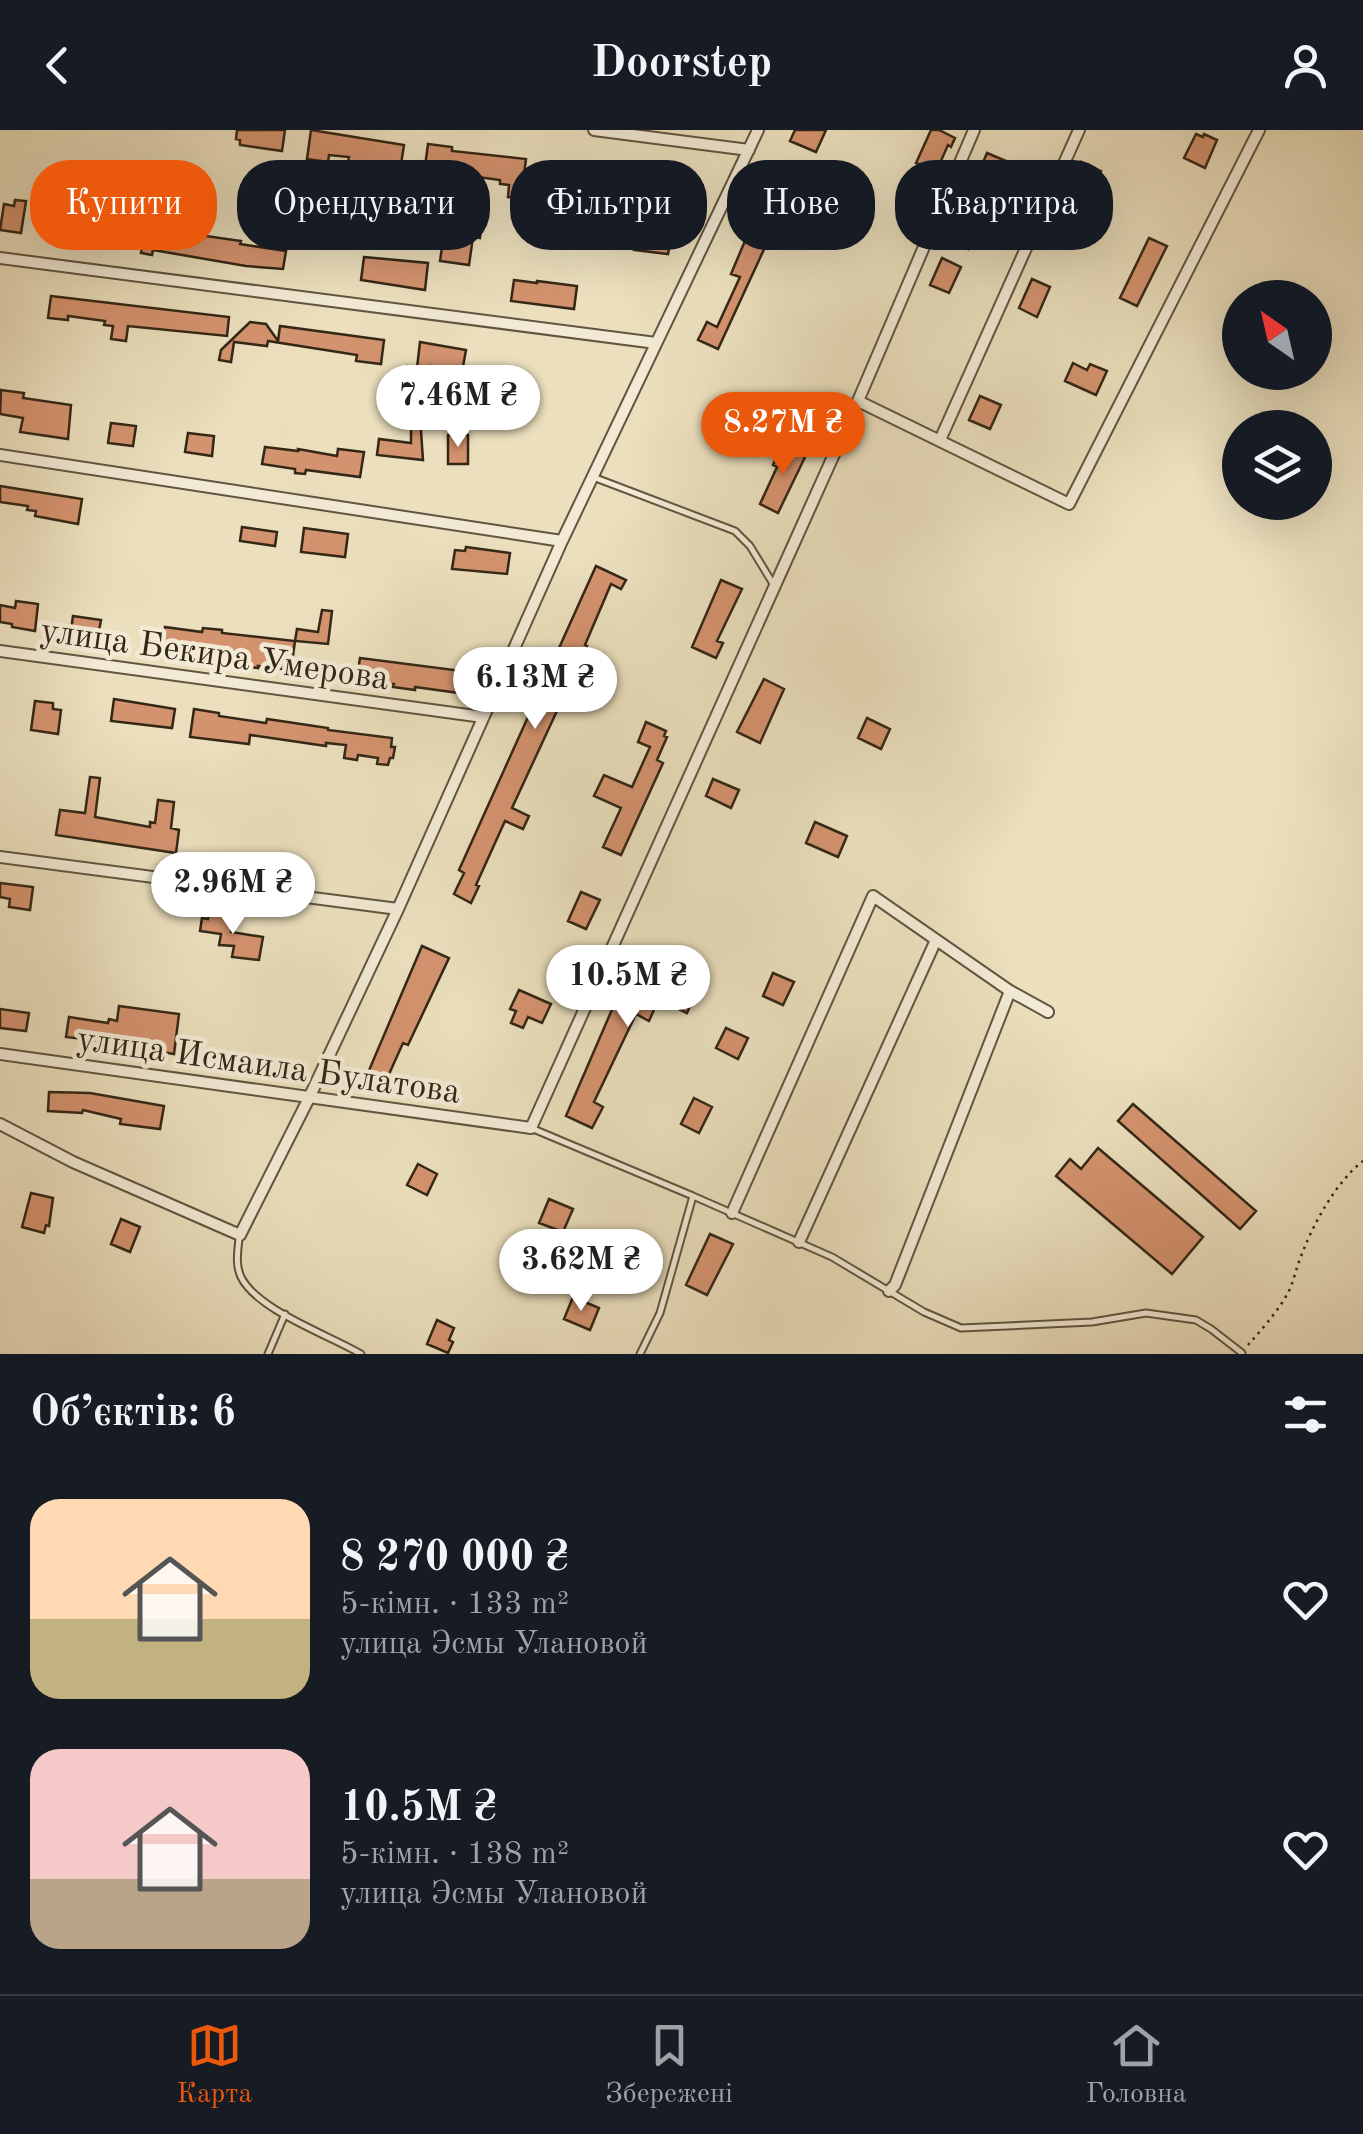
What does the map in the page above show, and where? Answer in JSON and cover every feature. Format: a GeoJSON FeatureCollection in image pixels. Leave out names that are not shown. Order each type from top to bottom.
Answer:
{"type":"FeatureCollection","features":[{"type":"Feature","properties":{"kind":"street"},"geometry":{"type":"LineString","coordinates":[[594,130],[749,150]]}},
{"type":"Feature","properties":{"kind":"street"},"geometry":{"type":"LineString","coordinates":[[0,1124],[73,1162],[240,1235],[310,1098],[562,540],[758,130]]}},
{"type":"Feature","properties":{"kind":"street"},"geometry":{"type":"LineString","coordinates":[[531,1128],[858,401],[974,130]]}},
{"type":"Feature","properties":{"kind":"street"},"geometry":{"type":"LineString","coordinates":[[940,440],[1079,130]]}},
{"type":"Feature","properties":{"kind":"street"},"geometry":{"type":"LineString","coordinates":[[858,401],[1069,504],[1259,130]]}},
{"type":"Feature","properties":{"kind":"street"},"geometry":{"type":"LineString","coordinates":[[0,258],[656,343]]}},
{"type":"Feature","properties":{"kind":"street"},"geometry":{"type":"LineString","coordinates":[[0,454],[562,540]]}},
{"type":"Feature","properties":{"kind":"street","name":"улица Бекира Умерова"},"geometry":{"type":"LineString","coordinates":[[0,651],[483,717]]}},
{"type":"Feature","properties":{"kind":"street"},"geometry":{"type":"LineString","coordinates":[[0,857],[398,909]]}},
{"type":"Feature","properties":{"kind":"street"},"geometry":{"type":"LineString","coordinates":[[732,1213],[873,896],[1010,991],[1048,1012]]}},
{"type":"Feature","properties":{"kind":"street"},"geometry":{"type":"LineString","coordinates":[[799,1242],[936,940]]}},
{"type":"Feature","properties":{"kind":"street"},"geometry":{"type":"LineString","coordinates":[[890,1291],[1010,991]]}},
{"type":"Feature","properties":{"kind":"street","name":"улица Исмаила Булатова"},"geometry":{"type":"LineString","coordinates":[[0,1054],[531,1128]]}},
{"type":"Feature","properties":{"kind":"lane"},"geometry":{"type":"LineString","coordinates":[[593,476],[734,531],[750,546],[774,588]]}},
{"type":"Feature","properties":{"kind":"lane"},"geometry":{"type":"LineString","coordinates":[[531,1128],[832,1257],[924,1312],[961,1328],[1092,1322],[1146,1313],[1196,1320],[1242,1353]]}},
{"type":"Feature","properties":{"kind":"lane"},"geometry":{"type":"LineString","coordinates":[[640,1354],[660,1314],[693,1196]]}},
{"type":"Feature","properties":{"kind":"lane"},"geometry":{"type":"LineString","coordinates":[[240,1235],[240,1275],[257,1298],[362,1354]]}},
{"type":"Feature","properties":{"kind":"lane"},"geometry":{"type":"LineString","coordinates":[[268,1354],[285,1314]]}},
{"type":"Feature","properties":{"kind":"path"},"geometry":{"type":"LineString","coordinates":[[1242,1353],[1290,1288],[1302,1254],[1334,1193],[1363,1161]]}},
{"type":"Feature","properties":{"kind":"building"},"geometry":{"type":"Polygon","coordinates":[[[237,130],[285,130],[282,151],[240,145],[237,130]]]}},
{"type":"Feature","properties":{"kind":"building"},"geometry":{"type":"Polygon","coordinates":[[[311,130],[404,145],[402,160],[348,160],[349,157],[329,155],[328,160],[307,159],[311,130]]]}},
{"type":"Feature","properties":{"kind":"building"},"geometry":{"type":"Polygon","coordinates":[[[795,130],[826,130],[816,152],[790,141],[795,130]]]}},
{"type":"Feature","properties":{"kind":"building"},"geometry":{"type":"Polygon","coordinates":[[[931,130],[955,138],[941,160],[917,160],[931,130]]]}},
{"type":"Feature","properties":{"kind":"building"},"geometry":{"type":"Polygon","coordinates":[[[1196,134],[1217,140],[1205,168],[1184,158],[1196,134]]]}},
{"type":"Feature","properties":{"kind":"building"},"geometry":{"type":"Polygon","coordinates":[[[428,144],[452,147],[452,151],[526,159],[510,160],[510,197],[509,185],[490,179],[490,160],[426,160],[428,144]]]}},
{"type":"Feature","properties":{"kind":"building"},"geometry":{"type":"Polygon","coordinates":[[[987,153],[1004,160],[984,160],[987,153]]]}},
{"type":"Feature","properties":{"kind":"building"},"geometry":{"type":"Polygon","coordinates":[[[15,200],[26,201],[21,233],[0,230],[4,204],[14,206],[15,200]]]}},
{"type":"Feature","properties":{"kind":"building"},"geometry":{"type":"Polygon","coordinates":[[[217,238],[237,240],[237,250],[286,251],[283,269],[153,250],[217,250],[217,238]]]}},
{"type":"Feature","properties":{"kind":"building"},"geometry":{"type":"Polygon","coordinates":[[[1149,238],[1167,246],[1137,306],[1120,298],[1149,238]]]}},
{"type":"Feature","properties":{"kind":"building"},"geometry":{"type":"Polygon","coordinates":[[[442,250],[471,250],[469,265],[440,261],[442,250]]]}},
{"type":"Feature","properties":{"kind":"building"},"geometry":{"type":"Polygon","coordinates":[[[634,250],[669,250],[668,254],[634,250]]]}},
{"type":"Feature","properties":{"kind":"building"},"geometry":{"type":"Polygon","coordinates":[[[741,250],[764,250],[718,349],[698,340],[707,322],[717,327],[740,277],[731,274],[741,250]]]}},
{"type":"Feature","properties":{"kind":"building"},"geometry":{"type":"Polygon","coordinates":[[[364,257],[428,263],[425,290],[361,280],[364,257]]]}},
{"type":"Feature","properties":{"kind":"building"},"geometry":{"type":"Polygon","coordinates":[[[942,258],[961,267],[949,293],[930,285],[942,258]]]}},
{"type":"Feature","properties":{"kind":"building"},"geometry":{"type":"Polygon","coordinates":[[[1032,279],[1050,287],[1037,317],[1019,308],[1032,279]]]}},
{"type":"Feature","properties":{"kind":"building"},"geometry":{"type":"Polygon","coordinates":[[[514,280],[577,286],[574,309],[511,301],[514,280]]]}},
{"type":"Feature","properties":{"kind":"building"},"geometry":{"type":"Polygon","coordinates":[[[51,296],[229,317],[227,336],[128,326],[126,341],[111,339],[113,326],[104,325],[105,321],[68,316],[68,320],[48,318],[51,296]]]}},
{"type":"Feature","properties":{"kind":"building"},"geometry":{"type":"Polygon","coordinates":[[[250,322],[266,324],[278,341],[280,326],[384,340],[381,364],[356,361],[357,355],[268,341],[267,346],[234,342],[231,362],[219,360],[221,350],[250,322]]]}},
{"type":"Feature","properties":{"kind":"building"},"geometry":{"type":"Polygon","coordinates":[[[420,342],[466,350],[462,372],[430,366],[421,431],[423,460],[377,455],[379,439],[411,443],[411,413],[402,412],[408,366],[417,368],[420,342]]]}},
{"type":"Feature","properties":{"kind":"building"},"geometry":{"type":"Polygon","coordinates":[[[1073,363],[1087,370],[1090,364],[1107,371],[1096,395],[1065,381],[1073,363]]]}},
{"type":"Feature","properties":{"kind":"building"},"geometry":{"type":"Polygon","coordinates":[[[1,390],[24,393],[23,398],[71,405],[68,439],[20,432],[23,418],[0,414],[1,390]]]}},
{"type":"Feature","properties":{"kind":"building"},"geometry":{"type":"Polygon","coordinates":[[[980,396],[1001,405],[990,429],[969,420],[980,396]]]}},
{"type":"Feature","properties":{"kind":"building"},"geometry":{"type":"Polygon","coordinates":[[[111,423],[136,426],[133,446],[108,443],[111,423]]]}},
{"type":"Feature","properties":{"kind":"building"},"geometry":{"type":"Polygon","coordinates":[[[188,433],[214,436],[212,456],[185,452],[188,433]]]}},
{"type":"Feature","properties":{"kind":"building"},"geometry":{"type":"Polygon","coordinates":[[[448,435],[468,435],[468,464],[448,464],[448,435]]]}},
{"type":"Feature","properties":{"kind":"building"},"geometry":{"type":"Polygon","coordinates":[[[783,443],[807,453],[778,513],[760,504],[783,443]]]}},
{"type":"Feature","properties":{"kind":"building"},"geometry":{"type":"Polygon","coordinates":[[[265,447],[337,456],[338,449],[364,452],[360,477],[306,470],[305,474],[295,473],[295,469],[262,464],[265,447]]]}},
{"type":"Feature","properties":{"kind":"building"},"geometry":{"type":"Polygon","coordinates":[[[0,486],[82,499],[78,524],[35,516],[36,511],[27,510],[28,506],[0,502],[0,486]]]}},
{"type":"Feature","properties":{"kind":"building"},"geometry":{"type":"Polygon","coordinates":[[[242,527],[277,532],[275,546],[240,541],[242,527]]]}},
{"type":"Feature","properties":{"kind":"building"},"geometry":{"type":"Polygon","coordinates":[[[304,528],[348,534],[345,557],[301,552],[304,528]]]}},
{"type":"Feature","properties":{"kind":"building"},"geometry":{"type":"Polygon","coordinates":[[[466,547],[510,553],[507,574],[452,569],[455,550],[465,551],[466,547]]]}},
{"type":"Feature","properties":{"kind":"building"},"geometry":{"type":"Polygon","coordinates":[[[596,566],[626,580],[621,589],[611,584],[587,646],[512,808],[529,816],[523,829],[505,821],[471,903],[454,894],[464,873],[459,870],[596,566]]]}},
{"type":"Feature","properties":{"kind":"building"},"geometry":{"type":"Polygon","coordinates":[[[721,580],[742,589],[717,641],[723,643],[716,658],[692,647],[721,580]]]}},
{"type":"Feature","properties":{"kind":"building"},"geometry":{"type":"Polygon","coordinates":[[[16,601],[38,604],[35,631],[0,622],[0,605],[15,608],[16,601]]]}},
{"type":"Feature","properties":{"kind":"building"},"geometry":{"type":"Polygon","coordinates":[[[322,610],[332,611],[328,644],[295,641],[297,629],[318,632],[322,610]]]}},
{"type":"Feature","properties":{"kind":"building"},"geometry":{"type":"Polygon","coordinates":[[[73,616],[101,620],[97,641],[70,637],[73,616]]]}},
{"type":"Feature","properties":{"kind":"building"},"geometry":{"type":"Polygon","coordinates":[[[165,627],[202,632],[203,628],[222,630],[295,641],[291,670],[238,666],[240,652],[219,649],[218,662],[161,655],[165,627]]]}},
{"type":"Feature","properties":{"kind":"building"},"geometry":{"type":"Polygon","coordinates":[[[360,658],[462,671],[459,693],[363,680],[364,672],[358,671],[360,658]]]}},
{"type":"Feature","properties":{"kind":"building"},"geometry":{"type":"Polygon","coordinates":[[[764,679],[784,689],[760,743],[737,732],[764,679]]]}},
{"type":"Feature","properties":{"kind":"building"},"geometry":{"type":"Polygon","coordinates":[[[114,699],[175,709],[172,728],[111,721],[114,699]]]}},
{"type":"Feature","properties":{"kind":"building"},"geometry":{"type":"Polygon","coordinates":[[[35,701],[53,703],[53,709],[61,710],[58,734],[31,730],[35,701]]]}},
{"type":"Feature","properties":{"kind":"building"},"geometry":{"type":"Polygon","coordinates":[[[194,709],[266,723],[267,719],[392,738],[393,758],[388,765],[377,764],[378,758],[344,758],[346,745],[326,746],[250,735],[249,744],[190,737],[194,709]]]}},
{"type":"Feature","properties":{"kind":"building"},"geometry":{"type":"Polygon","coordinates":[[[867,718],[890,729],[881,749],[858,738],[867,718]]]}},
{"type":"Feature","properties":{"kind":"building"},"geometry":{"type":"Polygon","coordinates":[[[646,722],[666,731],[657,760],[663,763],[621,855],[603,847],[621,808],[594,796],[604,775],[632,787],[650,747],[638,742],[646,722]]]}},
{"type":"Feature","properties":{"kind":"building"},"geometry":{"type":"Polygon","coordinates":[[[90,777],[100,778],[95,817],[150,827],[150,822],[155,823],[158,800],[174,802],[171,828],[179,830],[176,853],[56,835],[60,810],[85,813],[90,777]]]}},
{"type":"Feature","properties":{"kind":"building"},"geometry":{"type":"Polygon","coordinates":[[[713,779],[739,790],[731,808],[706,796],[713,779]]]}},
{"type":"Feature","properties":{"kind":"building"},"geometry":{"type":"Polygon","coordinates":[[[815,822],[847,836],[838,857],[806,843],[815,822]]]}},
{"type":"Feature","properties":{"kind":"building"},"geometry":{"type":"Polygon","coordinates":[[[0,883],[33,887],[30,910],[9,907],[10,899],[0,897],[0,883]]]}},
{"type":"Feature","properties":{"kind":"building"},"geometry":{"type":"Polygon","coordinates":[[[581,892],[600,900],[586,929],[568,921],[581,892]]]}},
{"type":"Feature","properties":{"kind":"building"},"geometry":{"type":"Polygon","coordinates":[[[209,913],[233,916],[231,932],[263,937],[259,960],[232,957],[234,946],[219,945],[221,934],[200,931],[202,918],[208,919],[209,913]]]}},
{"type":"Feature","properties":{"kind":"building"},"geometry":{"type":"Polygon","coordinates":[[[422,946],[449,958],[408,1045],[403,1043],[385,1083],[367,1075],[422,946]]]}},
{"type":"Feature","properties":{"kind":"building"},"geometry":{"type":"Polygon","coordinates":[[[645,958],[700,983],[687,1013],[660,996],[649,1021],[636,1014],[594,1102],[603,1107],[592,1128],[566,1116],[620,991],[628,995],[645,958]]]}},
{"type":"Feature","properties":{"kind":"building"},"geometry":{"type":"Polygon","coordinates":[[[773,973],[794,982],[783,1005],[763,996],[773,973]]]}},
{"type":"Feature","properties":{"kind":"building"},"geometry":{"type":"Polygon","coordinates":[[[519,990],[551,1004],[542,1023],[528,1017],[523,1028],[511,1023],[516,1011],[510,1009],[519,990]]]}},
{"type":"Feature","properties":{"kind":"building"},"geometry":{"type":"Polygon","coordinates":[[[119,1006],[179,1014],[174,1054],[149,1047],[66,1037],[69,1017],[108,1023],[109,1019],[117,1021],[119,1006]]]}},
{"type":"Feature","properties":{"kind":"building"},"geometry":{"type":"Polygon","coordinates":[[[0,1009],[29,1013],[26,1031],[0,1028],[0,1009]]]}},
{"type":"Feature","properties":{"kind":"building"},"geometry":{"type":"Polygon","coordinates":[[[726,1028],[748,1038],[738,1059],[716,1048],[726,1028]]]}},
{"type":"Feature","properties":{"kind":"building"},"geometry":{"type":"Polygon","coordinates":[[[49,1092],[90,1093],[164,1106],[160,1129],[120,1124],[121,1119],[83,1110],[48,1111],[49,1092]]]}},
{"type":"Feature","properties":{"kind":"building"},"geometry":{"type":"Polygon","coordinates":[[[694,1098],[712,1107],[699,1133],[681,1124],[694,1098]]]}},
{"type":"Feature","properties":{"kind":"building"},"geometry":{"type":"Polygon","coordinates":[[[1133,1104],[1256,1211],[1240,1229],[1118,1121],[1133,1104]]]}},
{"type":"Feature","properties":{"kind":"building"},"geometry":{"type":"Polygon","coordinates":[[[1098,1148],[1203,1237],[1172,1274],[1056,1176],[1070,1159],[1081,1169],[1098,1148]]]}},
{"type":"Feature","properties":{"kind":"building"},"geometry":{"type":"Polygon","coordinates":[[[418,1164],[437,1174],[427,1195],[407,1185],[418,1164]]]}},
{"type":"Feature","properties":{"kind":"building"},"geometry":{"type":"Polygon","coordinates":[[[31,1193],[53,1198],[49,1226],[46,1225],[44,1233],[22,1227],[31,1193]]]}},
{"type":"Feature","properties":{"kind":"building"},"geometry":{"type":"Polygon","coordinates":[[[549,1199],[573,1209],[563,1232],[539,1223],[549,1199]]]}},
{"type":"Feature","properties":{"kind":"building"},"geometry":{"type":"Polygon","coordinates":[[[121,1219],[140,1227],[130,1252],[111,1244],[121,1219]]]}},
{"type":"Feature","properties":{"kind":"building"},"geometry":{"type":"Polygon","coordinates":[[[710,1234],[733,1244],[707,1295],[686,1285],[710,1234]]]}},
{"type":"Feature","properties":{"kind":"building"},"geometry":{"type":"Polygon","coordinates":[[[573,1297],[599,1308],[590,1330],[564,1319],[573,1297]]]}},
{"type":"Feature","properties":{"kind":"building"},"geometry":{"type":"Polygon","coordinates":[[[437,1320],[454,1328],[448,1353],[427,1344],[437,1320]]]}}]}
